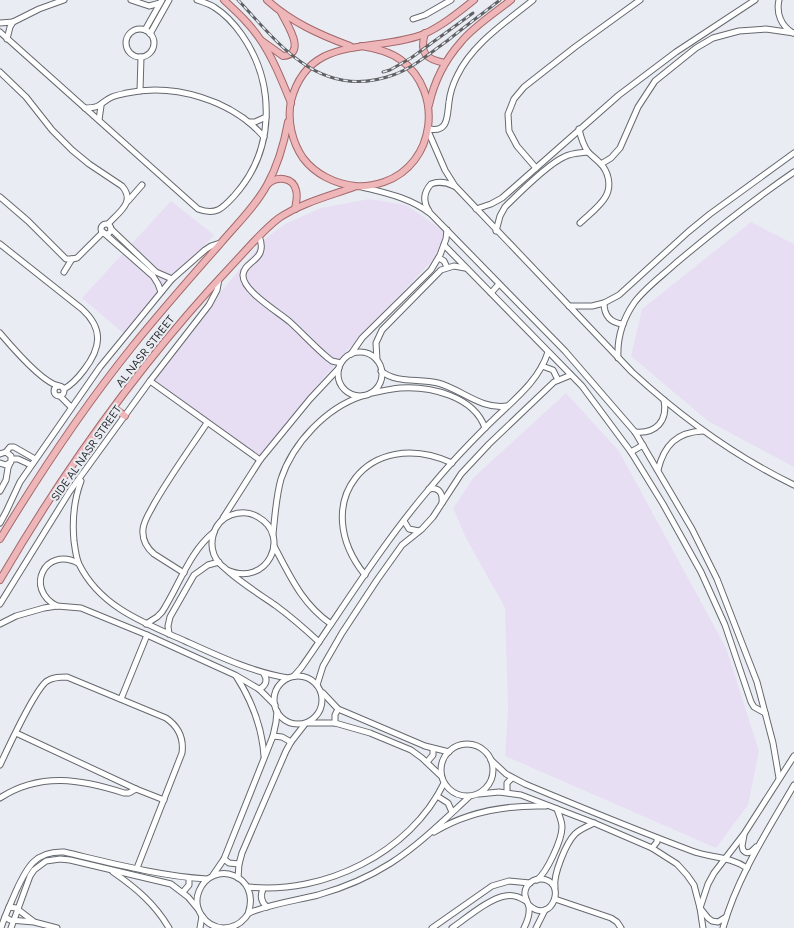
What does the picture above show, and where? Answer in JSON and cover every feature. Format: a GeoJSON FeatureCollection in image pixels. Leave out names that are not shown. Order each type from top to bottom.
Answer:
{"type":"FeatureCollection","features":[{"type":"Feature","properties":{"kind":"main road"},"geometry":{"type":"LineString","coordinates":[[224,0],[242,17],[261,40],[291,103]]}},
{"type":"Feature","properties":{"kind":"main road"},"geometry":{"type":"LineString","coordinates":[[268,0],[280,11],[310,30],[351,47]]}},
{"type":"Feature","properties":{"kind":"main road"},"geometry":{"type":"LineString","coordinates":[[361,46],[375,48],[401,60],[420,80],[426,93],[429,107],[429,130],[423,146],[415,160],[404,171],[390,180],[375,185],[357,187],[331,180],[321,175],[307,163],[297,148],[290,125],[290,113],[291,103],[297,84],[308,68],[324,56],[337,50],[351,47],[391,42],[425,33],[443,23],[474,0]]}},
{"type":"Feature","properties":{"kind":"main road"},"geometry":{"type":"LineString","coordinates":[[429,107],[432,94],[445,63],[461,41],[511,0]]}},
{"type":"Feature","properties":{"kind":"main road"},"geometry":{"type":"LineString","coordinates":[[261,40],[283,56],[288,55],[295,49],[296,45],[294,39],[280,11]]}},
{"type":"Feature","properties":{"kind":"main road"},"geometry":{"type":"LineString","coordinates":[[425,33],[422,45],[426,55],[433,60],[445,63]]}},
{"type":"Feature","properties":{"kind":"main road","name":"AL NASR STREET"},"geometry":{"type":"LineString","coordinates":[[0,538],[44,469],[96,394],[145,331],[252,208],[268,184],[282,152],[290,113]]}},
{"type":"Feature","properties":{"kind":"main road"},"geometry":{"type":"LineString","coordinates":[[268,184],[277,179],[292,182],[297,192],[295,209]]}},
{"type":"Feature","properties":{"kind":"main road","name":"AL NASR STREET"},"geometry":{"type":"LineString","coordinates":[[0,580],[61,482],[114,408],[182,320],[220,278],[266,229],[280,218],[295,209],[357,187]]}},
{"type":"Feature","properties":{"kind":"main road"},"geometry":{"type":"LineString","coordinates":[[114,408],[125,416]]}},
{"type":"Feature","properties":{"kind":"street"},"geometry":{"type":"LineString","coordinates":[[0,23],[13,22],[39,9],[64,0]]}},
{"type":"Feature","properties":{"kind":"street"},"geometry":{"type":"LineString","coordinates":[[131,0],[149,6],[162,1]]}},
{"type":"Feature","properties":{"kind":"street"},"geometry":{"type":"LineString","coordinates":[[148,32],[153,16],[169,0]]}},
{"type":"Feature","properties":{"kind":"street"},"geometry":{"type":"LineString","coordinates":[[0,32],[198,209],[206,212],[214,212],[221,209],[240,190],[258,157],[264,137],[266,117],[264,88],[255,57],[247,43],[227,18],[214,8],[197,0]]}},
{"type":"Feature","properties":{"kind":"street"},"geometry":{"type":"LineString","coordinates":[[414,19],[425,15],[451,0]]}},
{"type":"Feature","properties":{"kind":"street"},"geometry":{"type":"LineString","coordinates":[[533,0],[481,43],[470,54],[460,69],[453,85],[446,121],[440,128],[429,130],[445,170],[455,186],[476,209],[618,358],[664,400],[703,431],[748,461],[794,485]]}},
{"type":"Feature","properties":{"kind":"street"},"geometry":{"type":"LineString","coordinates":[[536,168],[517,146],[509,131],[508,114],[514,99],[524,87],[575,47],[640,0]]}},
{"type":"Feature","properties":{"kind":"street"},"geometry":{"type":"LineString","coordinates":[[476,209],[491,204],[502,198],[607,104],[657,66],[755,0]]}},
{"type":"Feature","properties":{"kind":"street"},"geometry":{"type":"LineString","coordinates":[[779,0],[778,8],[780,18],[786,27],[794,33]]}},
{"type":"Feature","properties":{"kind":"street"},"geometry":{"type":"LineString","coordinates":[[148,32],[159,11],[162,1]]}},
{"type":"Feature","properties":{"kind":"street"},"geometry":{"type":"LineString","coordinates":[[149,6],[153,16]]}},
{"type":"Feature","properties":{"kind":"street"},"geometry":{"type":"LineString","coordinates":[[7,39],[13,22]]}},
{"type":"Feature","properties":{"kind":"street"},"geometry":{"type":"LineString","coordinates":[[137,29],[148,32],[153,41],[153,48],[148,54],[141,57],[136,57],[127,49],[126,42],[128,35],[137,29]]}},
{"type":"Feature","properties":{"kind":"street"},"geometry":{"type":"LineString","coordinates":[[601,164],[611,158],[620,148],[638,107],[655,81],[696,48],[713,38],[739,31],[766,29],[794,33]]}},
{"type":"Feature","properties":{"kind":"street"},"geometry":{"type":"LineString","coordinates":[[140,91],[141,57]]}},
{"type":"Feature","properties":{"kind":"street"},"geometry":{"type":"LineString","coordinates":[[0,72],[26,97],[57,135],[72,150],[89,164],[122,186],[128,193],[127,202]]}},
{"type":"Feature","properties":{"kind":"street"},"geometry":{"type":"LineString","coordinates":[[85,108],[101,106],[112,97],[140,91],[170,91],[198,96],[224,107],[249,122],[264,137]]}},
{"type":"Feature","properties":{"kind":"street"},"geometry":{"type":"LineString","coordinates":[[99,120],[101,106]]}},
{"type":"Feature","properties":{"kind":"street"},"geometry":{"type":"LineString","coordinates":[[249,122],[255,122],[266,117]]}},
{"type":"Feature","properties":{"kind":"street"},"geometry":{"type":"LineString","coordinates":[[579,129],[581,139],[588,152],[605,168],[609,179],[608,192],[603,200],[580,223]]}},
{"type":"Feature","properties":{"kind":"street"},"geometry":{"type":"LineString","coordinates":[[496,230],[500,216],[505,207],[553,164],[564,156],[588,152]]}},
{"type":"Feature","properties":{"kind":"street"},"geometry":{"type":"LineString","coordinates":[[569,306],[581,307],[604,303],[619,296],[682,237],[710,214],[794,153]]}},
{"type":"Feature","properties":{"kind":"street"},"geometry":{"type":"LineString","coordinates":[[618,358],[618,347],[623,324],[642,294],[661,276],[721,226],[794,172]]}},
{"type":"Feature","properties":{"kind":"street"},"geometry":{"type":"LineString","coordinates":[[431,214],[425,201],[426,192],[430,184],[441,182],[455,186]]}},
{"type":"Feature","properties":{"kind":"street"},"geometry":{"type":"LineString","coordinates":[[64,272],[72,260],[79,256],[104,233],[110,232],[110,226],[127,202],[142,185]]}},
{"type":"Feature","properties":{"kind":"street"},"geometry":{"type":"LineString","coordinates":[[357,187],[403,199],[431,214],[565,351],[635,432],[692,529],[717,579],[748,657],[774,743],[779,778]]}},
{"type":"Feature","properties":{"kind":"street"},"geometry":{"type":"LineString","coordinates":[[0,197],[28,221],[64,258],[72,260]]}},
{"type":"Feature","properties":{"kind":"street"},"geometry":{"type":"LineString","coordinates":[[161,292],[154,274],[110,226],[102,225],[101,229],[104,233],[154,274],[172,279]]}},
{"type":"Feature","properties":{"kind":"street"},"geometry":{"type":"LineString","coordinates":[[146,624],[162,612],[200,545],[214,532],[260,460],[310,399],[351,354],[362,338],[431,270],[439,258],[444,245],[447,230]]}},
{"type":"Feature","properties":{"kind":"street"},"geometry":{"type":"LineString","coordinates":[[259,236],[262,243],[261,250],[258,256],[245,270],[243,276],[244,282],[262,301],[291,322],[328,358],[340,365]]}},
{"type":"Feature","properties":{"kind":"street"},"geometry":{"type":"LineString","coordinates":[[0,523],[20,482],[31,464],[100,367],[172,279],[204,250],[210,246],[220,243]]}},
{"type":"Feature","properties":{"kind":"street"},"geometry":{"type":"LineString","coordinates":[[0,244],[82,309],[89,316],[94,325],[98,340],[94,356],[75,382],[64,389],[63,394],[60,396]]}},
{"type":"Feature","properties":{"kind":"street"},"geometry":{"type":"LineString","coordinates":[[444,245],[571,375],[592,399],[631,452],[702,572],[724,625],[751,702],[754,707],[765,714]]}},
{"type":"Feature","properties":{"kind":"street"},"geometry":{"type":"LineString","coordinates":[[439,258],[444,261],[447,267]]}},
{"type":"Feature","properties":{"kind":"street"},"geometry":{"type":"LineString","coordinates":[[467,268],[458,266],[447,267],[438,273],[382,330],[376,342],[377,360],[382,371],[388,376],[428,381],[445,385],[491,406],[506,406]]}},
{"type":"Feature","properties":{"kind":"street","name":"SIDE AL NASR STREET"},"geometry":{"type":"LineString","coordinates":[[0,604],[66,498],[150,381],[209,305],[217,290],[220,278]]}},
{"type":"Feature","properties":{"kind":"street"},"geometry":{"type":"LineString","coordinates":[[491,293],[500,284]]}},
{"type":"Feature","properties":{"kind":"street"},"geometry":{"type":"LineString","coordinates":[[604,303],[605,312],[610,320],[623,324]]}},
{"type":"Feature","properties":{"kind":"street"},"geometry":{"type":"LineString","coordinates":[[0,333],[13,349],[47,380],[64,389]]}},
{"type":"Feature","properties":{"kind":"street"},"geometry":{"type":"LineString","coordinates":[[351,354],[363,352],[377,360]]}},
{"type":"Feature","properties":{"kind":"street"},"geometry":{"type":"LineString","coordinates":[[294,676],[365,575],[429,489],[506,406],[528,386],[542,366],[548,352]]}},
{"type":"Feature","properties":{"kind":"street"},"geometry":{"type":"LineString","coordinates":[[340,365],[338,376],[343,387],[353,394],[362,396]]}},
{"type":"Feature","properties":{"kind":"street"},"geometry":{"type":"LineString","coordinates":[[542,366],[553,370],[558,380]]}},
{"type":"Feature","properties":{"kind":"street"},"geometry":{"type":"LineString","coordinates":[[369,394],[376,389],[380,382],[382,371]]}},
{"type":"Feature","properties":{"kind":"street"},"geometry":{"type":"LineString","coordinates":[[317,685],[323,666],[365,597],[402,545],[420,531],[433,517],[453,485],[474,460],[521,413],[558,380],[571,375]]}},
{"type":"Feature","properties":{"kind":"street"},"geometry":{"type":"LineString","coordinates":[[47,380],[54,392],[71,407]]}},
{"type":"Feature","properties":{"kind":"street"},"geometry":{"type":"LineString","coordinates":[[150,381],[207,424],[260,460]]}},
{"type":"Feature","properties":{"kind":"street"},"geometry":{"type":"LineString","coordinates":[[54,392],[55,388],[59,386]]}},
{"type":"Feature","properties":{"kind":"street"},"geometry":{"type":"LineString","coordinates":[[272,535],[279,487],[283,473],[292,455],[306,436],[328,414],[348,400],[392,389],[423,388],[451,396],[470,407],[477,413],[485,428]]}},
{"type":"Feature","properties":{"kind":"street"},"geometry":{"type":"LineString","coordinates":[[635,432],[643,433],[650,431],[661,422],[665,408],[664,400]]}},
{"type":"Feature","properties":{"kind":"street"},"geometry":{"type":"LineString","coordinates":[[184,573],[150,550],[145,541],[143,530],[146,519],[166,483],[207,424]]}},
{"type":"Feature","properties":{"kind":"street"},"geometry":{"type":"LineString","coordinates":[[658,470],[663,453],[673,441],[687,433],[703,431]]}},
{"type":"Feature","properties":{"kind":"street"},"geometry":{"type":"LineString","coordinates":[[631,452],[643,445]]}},
{"type":"Feature","properties":{"kind":"street"},"geometry":{"type":"LineString","coordinates":[[0,454],[6,452],[10,447],[16,447],[35,459]]}},
{"type":"Feature","properties":{"kind":"street"},"geometry":{"type":"LineString","coordinates":[[0,490],[6,480],[11,461],[10,454],[6,452]]}},
{"type":"Feature","properties":{"kind":"street"},"geometry":{"type":"LineString","coordinates":[[365,575],[351,555],[344,538],[341,521],[342,507],[346,495],[360,472],[380,458],[404,453],[429,454],[452,463]]}},
{"type":"Feature","properties":{"kind":"street"},"geometry":{"type":"LineString","coordinates":[[7,472],[2,464],[20,459],[31,464]]}},
{"type":"Feature","properties":{"kind":"street"},"geometry":{"type":"LineString","coordinates":[[82,476],[74,504],[73,519],[73,534],[78,563],[92,583],[107,600],[146,624],[222,658],[264,674],[288,678]]}},
{"type":"Feature","properties":{"kind":"street"},"geometry":{"type":"LineString","coordinates":[[429,489],[434,488],[439,490],[442,495],[442,504]]}},
{"type":"Feature","properties":{"kind":"street"},"geometry":{"type":"LineString","coordinates":[[221,521],[232,515],[245,513],[251,514],[267,524],[272,535],[274,546],[303,599],[319,615],[331,624]]}},
{"type":"Feature","properties":{"kind":"street"},"geometry":{"type":"LineString","coordinates":[[404,521],[409,529],[420,531]]}},
{"type":"Feature","properties":{"kind":"street"},"geometry":{"type":"LineString","coordinates":[[214,532],[212,544],[215,557],[219,562],[252,591],[291,618],[319,642]]}},
{"type":"Feature","properties":{"kind":"street"},"geometry":{"type":"LineString","coordinates":[[227,570],[240,574],[254,572],[265,565],[274,546]]}},
{"type":"Feature","properties":{"kind":"street"},"geometry":{"type":"LineString","coordinates":[[57,606],[45,597],[41,590],[41,575],[44,568],[56,560],[64,558],[78,563]]}},
{"type":"Feature","properties":{"kind":"street"},"geometry":{"type":"LineString","coordinates":[[169,634],[168,626],[170,617],[194,575],[208,565],[219,562]]}},
{"type":"Feature","properties":{"kind":"street"},"geometry":{"type":"LineString","coordinates":[[0,624],[16,616],[57,606],[74,607],[89,611],[147,635],[235,675],[259,689],[275,705]]}},
{"type":"Feature","properties":{"kind":"street"},"geometry":{"type":"LineString","coordinates":[[121,699],[147,635]]}},
{"type":"Feature","properties":{"kind":"street"},"geometry":{"type":"LineString","coordinates":[[259,689],[265,684],[266,679],[264,674]]}},
{"type":"Feature","properties":{"kind":"street"},"geometry":{"type":"LineString","coordinates":[[235,675],[246,693],[256,715],[262,739],[264,758]]}},
{"type":"Feature","properties":{"kind":"street"},"geometry":{"type":"LineString","coordinates":[[0,764],[41,686],[53,678],[60,676],[68,677],[166,718],[172,722],[180,733],[183,746],[182,753],[137,868]]}},
{"type":"Feature","properties":{"kind":"street"},"geometry":{"type":"LineString","coordinates":[[199,910],[197,896],[199,890],[212,876],[224,859],[273,736],[277,712],[274,699],[278,687],[288,678],[294,676],[305,677],[317,685],[338,709],[433,749],[449,752]]}},
{"type":"Feature","properties":{"kind":"street"},"geometry":{"type":"LineString","coordinates":[[277,712],[286,721],[299,725],[306,723],[312,720],[320,712],[323,702],[321,691]]}},
{"type":"Feature","properties":{"kind":"street"},"geometry":{"type":"LineString","coordinates":[[335,723],[335,715],[338,709]]}},
{"type":"Feature","properties":{"kind":"street"},"geometry":{"type":"LineString","coordinates":[[306,723],[335,723],[365,732],[398,745],[410,750],[427,762],[442,777]]}},
{"type":"Feature","properties":{"kind":"street"},"geometry":{"type":"LineString","coordinates":[[238,878],[239,864],[242,853],[286,751],[306,723]]}},
{"type":"Feature","properties":{"kind":"street"},"geometry":{"type":"LineString","coordinates":[[16,733],[136,789],[164,800]]}},
{"type":"Feature","properties":{"kind":"street"},"geometry":{"type":"LineString","coordinates":[[273,736],[282,737],[291,742]]}},
{"type":"Feature","properties":{"kind":"street"},"geometry":{"type":"LineString","coordinates":[[469,797],[455,794],[448,789],[442,777],[442,763],[449,752],[464,744],[473,745],[484,750],[492,760],[512,778],[524,784],[657,838],[696,852],[737,861],[746,868]]}},
{"type":"Feature","properties":{"kind":"street"},"geometry":{"type":"LineString","coordinates":[[427,762],[433,755],[433,749]]}},
{"type":"Feature","properties":{"kind":"street"},"geometry":{"type":"LineString","coordinates":[[700,908],[708,884],[714,873],[744,834],[794,756]]}},
{"type":"Feature","properties":{"kind":"street"},"geometry":{"type":"LineString","coordinates":[[479,794],[487,788],[492,780],[494,770],[492,760]]}},
{"type":"Feature","properties":{"kind":"street"},"geometry":{"type":"LineString","coordinates":[[507,792],[507,783],[512,778]]}},
{"type":"Feature","properties":{"kind":"street"},"geometry":{"type":"LineString","coordinates":[[0,798],[16,789],[54,779],[87,783],[124,793],[132,792],[136,789]]}},
{"type":"Feature","properties":{"kind":"street"},"geometry":{"type":"LineString","coordinates":[[248,887],[264,889],[283,888],[305,884],[334,876],[359,865],[384,851],[403,837],[427,812],[438,796],[444,783]]}},
{"type":"Feature","properties":{"kind":"street"},"geometry":{"type":"LineString","coordinates":[[723,928],[746,868],[794,785]]}},
{"type":"Feature","properties":{"kind":"street"},"geometry":{"type":"LineString","coordinates":[[248,914],[267,907],[320,894],[372,874],[390,864],[426,837],[469,797],[492,792],[507,792],[522,795],[594,823],[652,848],[677,864],[694,885],[698,896],[703,928]]}},
{"type":"Feature","properties":{"kind":"street"},"geometry":{"type":"LineString","coordinates":[[438,796],[448,803],[452,812]]}},
{"type":"Feature","properties":{"kind":"street"},"geometry":{"type":"LineString","coordinates":[[426,837],[450,824],[491,811],[520,806],[549,806]]}},
{"type":"Feature","properties":{"kind":"street"},"geometry":{"type":"LineString","coordinates":[[432,928],[492,886],[509,881],[530,883],[537,880],[548,867],[561,835],[562,825],[557,809]]}},
{"type":"Feature","properties":{"kind":"street"},"geometry":{"type":"LineString","coordinates":[[452,928],[485,905],[500,897],[511,895],[521,898],[535,910],[545,910],[552,906],[556,894],[555,875],[570,840],[577,832],[594,823]]}},
{"type":"Feature","properties":{"kind":"street"},"geometry":{"type":"LineString","coordinates":[[744,834],[742,848],[747,853],[752,852],[763,840]]}},
{"type":"Feature","properties":{"kind":"street"},"geometry":{"type":"LineString","coordinates":[[652,848],[657,842],[657,838]]}},
{"type":"Feature","properties":{"kind":"street"},"geometry":{"type":"LineString","coordinates":[[1,928],[9,906],[27,869],[32,862],[47,853],[64,852],[137,868],[207,880]]}},
{"type":"Feature","properties":{"kind":"street"},"geometry":{"type":"LineString","coordinates":[[10,928],[30,876],[46,861],[60,859],[171,884],[183,892],[199,910],[202,916],[213,925],[223,928],[233,927],[242,921],[248,914],[251,905],[251,896],[248,887],[238,878],[226,874],[212,876]]}},
{"type":"Feature","properties":{"kind":"street"},"geometry":{"type":"LineString","coordinates":[[224,859],[232,864],[239,864]]}},
{"type":"Feature","properties":{"kind":"street"},"geometry":{"type":"LineString","coordinates":[[111,870],[147,898],[159,912],[169,928]]}},
{"type":"Feature","properties":{"kind":"street"},"geometry":{"type":"LineString","coordinates":[[183,892],[189,885],[189,878]]}},
{"type":"Feature","properties":{"kind":"street"},"geometry":{"type":"LineString","coordinates":[[537,880],[548,881],[555,888]]}},
{"type":"Feature","properties":{"kind":"street"},"geometry":{"type":"LineString","coordinates":[[524,928],[528,920],[526,890],[530,883]]}},
{"type":"Feature","properties":{"kind":"street"},"geometry":{"type":"LineString","coordinates":[[264,889],[261,897],[262,902],[267,907]]}},
{"type":"Feature","properties":{"kind":"street"},"geometry":{"type":"LineString","coordinates":[[555,899],[611,918],[617,922],[621,928]]}},
{"type":"Feature","properties":{"kind":"street"},"geometry":{"type":"LineString","coordinates":[[9,906],[18,909],[34,922]]}},
{"type":"Feature","properties":{"kind":"street"},"geometry":{"type":"LineString","coordinates":[[700,908],[712,921],[718,922],[726,917]]}},
{"type":"Feature","properties":{"kind":"street"},"geometry":{"type":"LineString","coordinates":[[537,926],[545,910]]}},
{"type":"Feature","properties":{"kind":"street"},"geometry":{"type":"LineString","coordinates":[[200,928],[202,916]]}},
{"type":"Feature","properties":{"kind":"street"},"geometry":{"type":"LineString","coordinates":[[5,917],[8,920],[34,922],[57,928]]}},
{"type":"Feature","properties":{"kind":"street"},"geometry":{"type":"LineString","coordinates":[[528,920],[534,919],[537,926]]}},
{"type":"Feature","properties":{"kind":"shaded area"},"geometry":{"type":"Polygon","coordinates":[[[369,199],[406,205],[444,231],[441,244],[433,260],[342,356],[259,456],[148,379],[266,238],[285,224],[321,208],[369,199]]]}},
{"type":"Feature","properties":{"kind":"shaded area"},"geometry":{"type":"Polygon","coordinates":[[[171,201],[214,235],[123,333],[82,298],[171,201]]]}},
{"type":"Feature","properties":{"kind":"shaded area"},"geometry":{"type":"Polygon","coordinates":[[[751,222],[794,244],[794,467],[708,421],[631,356],[642,309],[751,222]]]}},
{"type":"Feature","properties":{"kind":"shaded area"},"geometry":{"type":"Polygon","coordinates":[[[566,393],[619,451],[726,648],[759,751],[748,805],[716,848],[505,756],[508,708],[505,608],[466,538],[453,508],[474,477],[566,393]]]}},
{"type":"Feature","properties":{"kind":"railway"},"geometry":{"type":"LineString","coordinates":[[238,0],[292,56],[323,74],[334,78],[357,81],[381,79],[400,72],[421,60],[500,0]]}},
{"type":"Feature","properties":{"kind":"railway"},"geometry":{"type":"LineString","coordinates":[[383,72],[390,70],[411,58],[473,13]]}}]}
